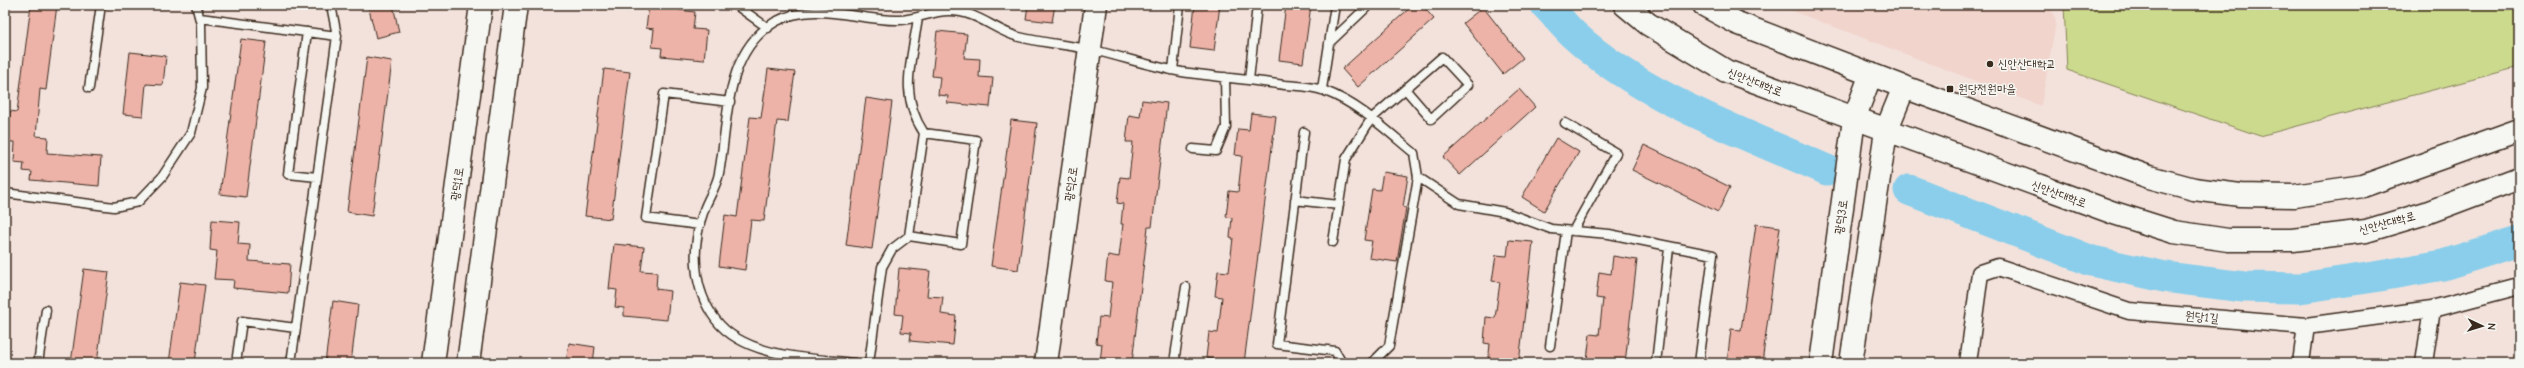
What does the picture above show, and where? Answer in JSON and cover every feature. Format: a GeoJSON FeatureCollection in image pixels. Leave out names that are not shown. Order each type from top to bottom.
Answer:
{"type":"FeatureCollection","features":[{"type":"Feature","properties":{"kind":"main road","name":"광덕1로"},"geometry":{"type":"LineString","coordinates":[[433,363],[481,5]]}},
{"type":"Feature","properties":{"kind":"main road"},"geometry":{"type":"LineString","coordinates":[[468,363],[516,5]]}},
{"type":"Feature","properties":{"kind":"main road","name":"광덕2로"},"geometry":{"type":"LineString","coordinates":[[1046,363],[1096,5]]}},
{"type":"Feature","properties":{"kind":"main road","name":"신안산대학로"},"geometry":{"type":"LineString","coordinates":[[1625,5],[1648,24],[1726,71],[1886,131],[2114,213],[2174,232],[2228,240],[2293,240],[2366,230],[2426,212],[2519,178]]}},
{"type":"Feature","properties":{"kind":"main road"},"geometry":{"type":"LineString","coordinates":[[1704,5],[1737,24],[1904,87],[2149,177],[2194,189],[2240,195],[2294,196],[2363,186],[2519,130]]}},
{"type":"Feature","properties":{"kind":"main road","name":"광덕3로"},"geometry":{"type":"LineString","coordinates":[[1821,363],[1854,119],[1871,74]]}},
{"type":"Feature","properties":{"kind":"main road"},"geometry":{"type":"LineString","coordinates":[[1851,363],[1886,131],[1904,87]]}},
{"type":"Feature","properties":{"kind":"street","name":"원당1길"},"geometry":{"type":"LineString","coordinates":[[1968,363],[1980,273],[1998,267],[2129,311],[2306,326],[2432,309],[2519,286]]}},
{"type":"Feature","properties":{"kind":"street"},"geometry":{"type":"LineString","coordinates":[[2424,363],[2432,309]]}},
{"type":"Feature","properties":{"kind":"street"},"geometry":{"type":"LineString","coordinates":[[2301,363],[2306,326]]}},
{"type":"Feature","properties":{"kind":"lane"},"geometry":{"type":"LineString","coordinates":[[89,88],[101,5]]}},
{"type":"Feature","properties":{"kind":"lane"},"geometry":{"type":"LineString","coordinates":[[5,193],[114,207],[138,202],[162,178],[191,133],[202,88],[200,18],[196,5]]}},
{"type":"Feature","properties":{"kind":"lane"},"geometry":{"type":"LineString","coordinates":[[291,363],[337,36],[331,5]]}},
{"type":"Feature","properties":{"kind":"lane"},"geometry":{"type":"LineString","coordinates":[[740,5],[740,8],[768,28]]}},
{"type":"Feature","properties":{"kind":"lane"},"geometry":{"type":"LineString","coordinates":[[1173,70],[1180,5]]}},
{"type":"Feature","properties":{"kind":"lane"},"geometry":{"type":"LineString","coordinates":[[1248,80],[1257,5]]}},
{"type":"Feature","properties":{"kind":"lane"},"geometry":{"type":"LineString","coordinates":[[1322,89],[1335,5]]}},
{"type":"Feature","properties":{"kind":"lane"},"geometry":{"type":"LineString","coordinates":[[1329,43],[1370,5]]}},
{"type":"Feature","properties":{"kind":"lane"},"geometry":{"type":"LineString","coordinates":[[855,363],[782,355],[761,349],[736,337],[716,321],[699,287],[695,263],[696,235],[719,178],[733,81],[746,50],[768,28],[787,16],[819,10],[899,20],[918,18],[941,9],[948,10],[970,14],[988,21],[1010,34],[1090,50],[1173,70],[1322,89],[1353,104],[1414,153],[1418,176],[1389,346],[1372,363]]}},
{"type":"Feature","properties":{"kind":"lane"},"geometry":{"type":"LineString","coordinates":[[200,18],[337,36]]}},
{"type":"Feature","properties":{"kind":"lane"},"geometry":{"type":"LineString","coordinates":[[869,363],[882,267],[892,249],[909,236],[924,133],[914,118],[907,92],[918,18]]}},
{"type":"Feature","properties":{"kind":"lane"},"geometry":{"type":"LineString","coordinates":[[307,32],[288,174],[317,177]]}},
{"type":"Feature","properties":{"kind":"lane"},"geometry":{"type":"LineString","coordinates":[[1333,242],[1346,159],[1372,119],[1442,57],[1468,85],[1431,119],[1406,90]]}},
{"type":"Feature","properties":{"kind":"lane"},"geometry":{"type":"LineString","coordinates":[[1193,149],[1216,151],[1226,127],[1225,77]]}},
{"type":"Feature","properties":{"kind":"lane"},"geometry":{"type":"LineString","coordinates":[[700,225],[646,218],[664,94],[730,102]]}},
{"type":"Feature","properties":{"kind":"lane"},"geometry":{"type":"LineString","coordinates":[[1550,346],[1570,231],[1616,153],[1565,123]]}},
{"type":"Feature","properties":{"kind":"lane"},"geometry":{"type":"LineString","coordinates":[[1304,132],[1277,344],[1335,351],[1342,363]]}},
{"type":"Feature","properties":{"kind":"lane"},"geometry":{"type":"LineString","coordinates":[[909,236],[960,244],[976,140],[924,133]]}},
{"type":"Feature","properties":{"kind":"lane"},"geometry":{"type":"LineString","coordinates":[[1418,176],[1459,204],[1505,212],[1551,229],[1609,234],[1669,248],[1714,255],[1699,363]]}},
{"type":"Feature","properties":{"kind":"lane"},"geometry":{"type":"LineString","coordinates":[[1295,200],[1339,204]]}},
{"type":"Feature","properties":{"kind":"lane"},"geometry":{"type":"LineString","coordinates":[[1656,363],[1669,248]]}},
{"type":"Feature","properties":{"kind":"lane"},"geometry":{"type":"LineString","coordinates":[[1177,363],[1175,356],[1186,286]]}},
{"type":"Feature","properties":{"kind":"lane"},"geometry":{"type":"LineString","coordinates":[[38,363],[46,310]]}},
{"type":"Feature","properties":{"kind":"lane"},"geometry":{"type":"LineString","coordinates":[[236,363],[242,321],[296,328]]}},
{"type":"Feature","properties":{"kind":"shaded area","name":"신안산대학교"},"geometry":{"type":"Polygon","coordinates":[[[1777,5],[2050,5],[2056,22],[2041,106],[1777,5]]]}},
{"type":"Feature","properties":{"kind":"green space"},"geometry":{"type":"Polygon","coordinates":[[[2064,5],[2519,5],[2519,67],[2260,136],[2067,70],[2064,5]]]}},
{"type":"Feature","properties":{"kind":"building"},"geometry":{"type":"Polygon","coordinates":[[[31,5],[57,5],[46,90],[40,89],[36,136],[48,137],[47,153],[101,157],[99,186],[31,180],[32,172],[23,171],[24,163],[14,162],[15,142],[8,142],[10,111],[17,112],[31,5]]]}},
{"type":"Feature","properties":{"kind":"building"},"geometry":{"type":"Polygon","coordinates":[[[368,5],[393,5],[399,32],[376,38],[368,5]]]}},
{"type":"Feature","properties":{"kind":"building"},"geometry":{"type":"Polygon","coordinates":[[[649,5],[679,5],[679,10],[695,12],[693,29],[707,30],[704,60],[661,56],[662,48],[652,47],[654,29],[646,28],[649,5]]]}},
{"type":"Feature","properties":{"kind":"building"},"geometry":{"type":"Polygon","coordinates":[[[1028,5],[1055,5],[1052,22],[1026,19],[1028,5]]]}},
{"type":"Feature","properties":{"kind":"building"},"geometry":{"type":"Polygon","coordinates":[[[1195,5],[1220,5],[1214,51],[1190,48],[1195,5]]]}},
{"type":"Feature","properties":{"kind":"building"},"geometry":{"type":"Polygon","coordinates":[[[1286,5],[1311,5],[1303,63],[1279,60],[1286,5]]]}},
{"type":"Feature","properties":{"kind":"building"},"geometry":{"type":"Polygon","coordinates":[[[1413,5],[1422,5],[1434,19],[1358,87],[1342,69],[1413,5]]]}},
{"type":"Feature","properties":{"kind":"building"},"geometry":{"type":"Polygon","coordinates":[[[1483,7],[1523,58],[1503,74],[1463,23],[1483,7]]]}},
{"type":"Feature","properties":{"kind":"building"},"geometry":{"type":"Polygon","coordinates":[[[937,31],[967,34],[964,58],[980,59],[979,77],[993,78],[990,107],[947,103],[948,96],[938,95],[940,77],[932,76],[937,31]]]}},
{"type":"Feature","properties":{"kind":"building"},"geometry":{"type":"Polygon","coordinates":[[[241,39],[266,42],[246,197],[220,194],[241,39]]]}},
{"type":"Feature","properties":{"kind":"building"},"geometry":{"type":"Polygon","coordinates":[[[130,52],[166,56],[163,85],[146,84],[143,116],[123,114],[130,52]]]}},
{"type":"Feature","properties":{"kind":"building"},"geometry":{"type":"Polygon","coordinates":[[[367,57],[392,61],[372,216],[347,212],[367,57]]]}},
{"type":"Feature","properties":{"kind":"building"},"geometry":{"type":"Polygon","coordinates":[[[604,69],[630,72],[611,219],[585,216],[604,69]]]}},
{"type":"Feature","properties":{"kind":"building"},"geometry":{"type":"Polygon","coordinates":[[[768,69],[795,72],[788,122],[777,121],[764,221],[751,220],[745,270],[719,266],[725,215],[737,217],[750,117],[761,118],[768,69]]]}},
{"type":"Feature","properties":{"kind":"building"},"geometry":{"type":"Polygon","coordinates":[[[1519,89],[1535,107],[1460,175],[1443,157],[1519,89]]]}},
{"type":"Feature","properties":{"kind":"building"},"geometry":{"type":"Polygon","coordinates":[[[866,98],[892,102],[872,249],[846,245],[866,98]]]}},
{"type":"Feature","properties":{"kind":"building"},"geometry":{"type":"Polygon","coordinates":[[[1142,100],[1167,103],[1152,227],[1148,227],[1132,363],[1100,363],[1102,344],[1096,343],[1099,317],[1108,318],[1112,282],[1105,281],[1108,255],[1119,257],[1123,224],[1121,224],[1123,204],[1117,203],[1120,177],[1129,178],[1133,142],[1126,142],[1129,115],[1140,117],[1142,100]]]}},
{"type":"Feature","properties":{"kind":"building"},"geometry":{"type":"Polygon","coordinates":[[[1251,113],[1276,116],[1244,363],[1212,363],[1213,359],[1206,358],[1209,332],[1218,333],[1222,297],[1215,296],[1218,271],[1229,272],[1233,238],[1230,237],[1232,218],[1226,217],[1229,191],[1238,192],[1242,156],[1235,155],[1238,129],[1249,130],[1251,113]]]}},
{"type":"Feature","properties":{"kind":"building"},"geometry":{"type":"Polygon","coordinates":[[[1011,120],[1037,123],[1018,270],[991,266],[1011,120]]]}},
{"type":"Feature","properties":{"kind":"building"},"geometry":{"type":"Polygon","coordinates":[[[1556,138],[1579,152],[1544,211],[1522,197],[1556,138]]]}},
{"type":"Feature","properties":{"kind":"building"},"geometry":{"type":"Polygon","coordinates":[[[1644,145],[1730,187],[1718,212],[1632,170],[1644,145]]]}},
{"type":"Feature","properties":{"kind":"building"},"geometry":{"type":"Polygon","coordinates":[[[1383,172],[1408,176],[1403,207],[1406,208],[1397,262],[1369,258],[1372,241],[1364,240],[1372,189],[1380,190],[1383,172]]]}},
{"type":"Feature","properties":{"kind":"building"},"geometry":{"type":"Polygon","coordinates":[[[212,220],[240,222],[238,244],[250,245],[249,261],[290,264],[288,293],[233,288],[234,280],[214,279],[217,251],[210,250],[212,220]]]}},
{"type":"Feature","properties":{"kind":"building"},"geometry":{"type":"Polygon","coordinates":[[[1756,224],[1780,227],[1762,363],[1727,363],[1731,329],[1741,330],[1756,224]]]}},
{"type":"Feature","properties":{"kind":"building"},"geometry":{"type":"Polygon","coordinates":[[[1509,240],[1533,242],[1519,363],[1488,363],[1490,344],[1484,343],[1486,317],[1495,318],[1500,282],[1492,281],[1496,255],[1507,256],[1509,240]]]}},
{"type":"Feature","properties":{"kind":"building"},"geometry":{"type":"Polygon","coordinates":[[[614,244],[644,247],[641,271],[657,272],[656,289],[670,291],[667,320],[624,316],[624,308],[615,307],[617,290],[609,289],[614,244]]]}},
{"type":"Feature","properties":{"kind":"building"},"geometry":{"type":"Polygon","coordinates":[[[1613,256],[1637,260],[1625,363],[1593,363],[1594,361],[1587,360],[1590,334],[1599,335],[1603,299],[1596,298],[1599,272],[1611,274],[1613,256]]]}},
{"type":"Feature","properties":{"kind":"building"},"geometry":{"type":"Polygon","coordinates":[[[899,268],[930,271],[927,296],[943,297],[941,314],[956,316],[953,345],[910,341],[911,333],[901,332],[903,315],[895,314],[899,268]]]}},
{"type":"Feature","properties":{"kind":"building"},"geometry":{"type":"Polygon","coordinates":[[[84,269],[109,272],[97,363],[71,363],[84,269]]]}},
{"type":"Feature","properties":{"kind":"building"},"geometry":{"type":"Polygon","coordinates":[[[180,282],[205,285],[195,363],[169,363],[180,282]]]}},
{"type":"Feature","properties":{"kind":"building"},"geometry":{"type":"Polygon","coordinates":[[[333,301],[358,305],[351,363],[325,363],[333,301]]]}},
{"type":"Feature","properties":{"kind":"building"},"geometry":{"type":"Polygon","coordinates":[[[569,343],[595,347],[593,363],[566,363],[569,343]]]}},
{"type":"Feature","properties":{"kind":"waterway"},"geometry":{"type":"LineString","coordinates":[[1546,5],[1575,36],[1602,58],[1631,78],[1663,96],[1729,128],[1827,170]]}},
{"type":"Feature","properties":{"kind":"waterway"},"geometry":{"type":"LineString","coordinates":[[1909,190],[2092,261],[2165,277],[2244,287],[2300,288],[2374,277],[2443,265],[2519,241]]}},
{"type":"Feature","properties":{"kind":"place","name":"신안산대학교"},"geometry":{"type":"Point","coordinates":[1990,64]}},
{"type":"Feature","properties":{"kind":"place","name":"원당전원마을"},"geometry":{"type":"Point","coordinates":[1950,89]}}]}
